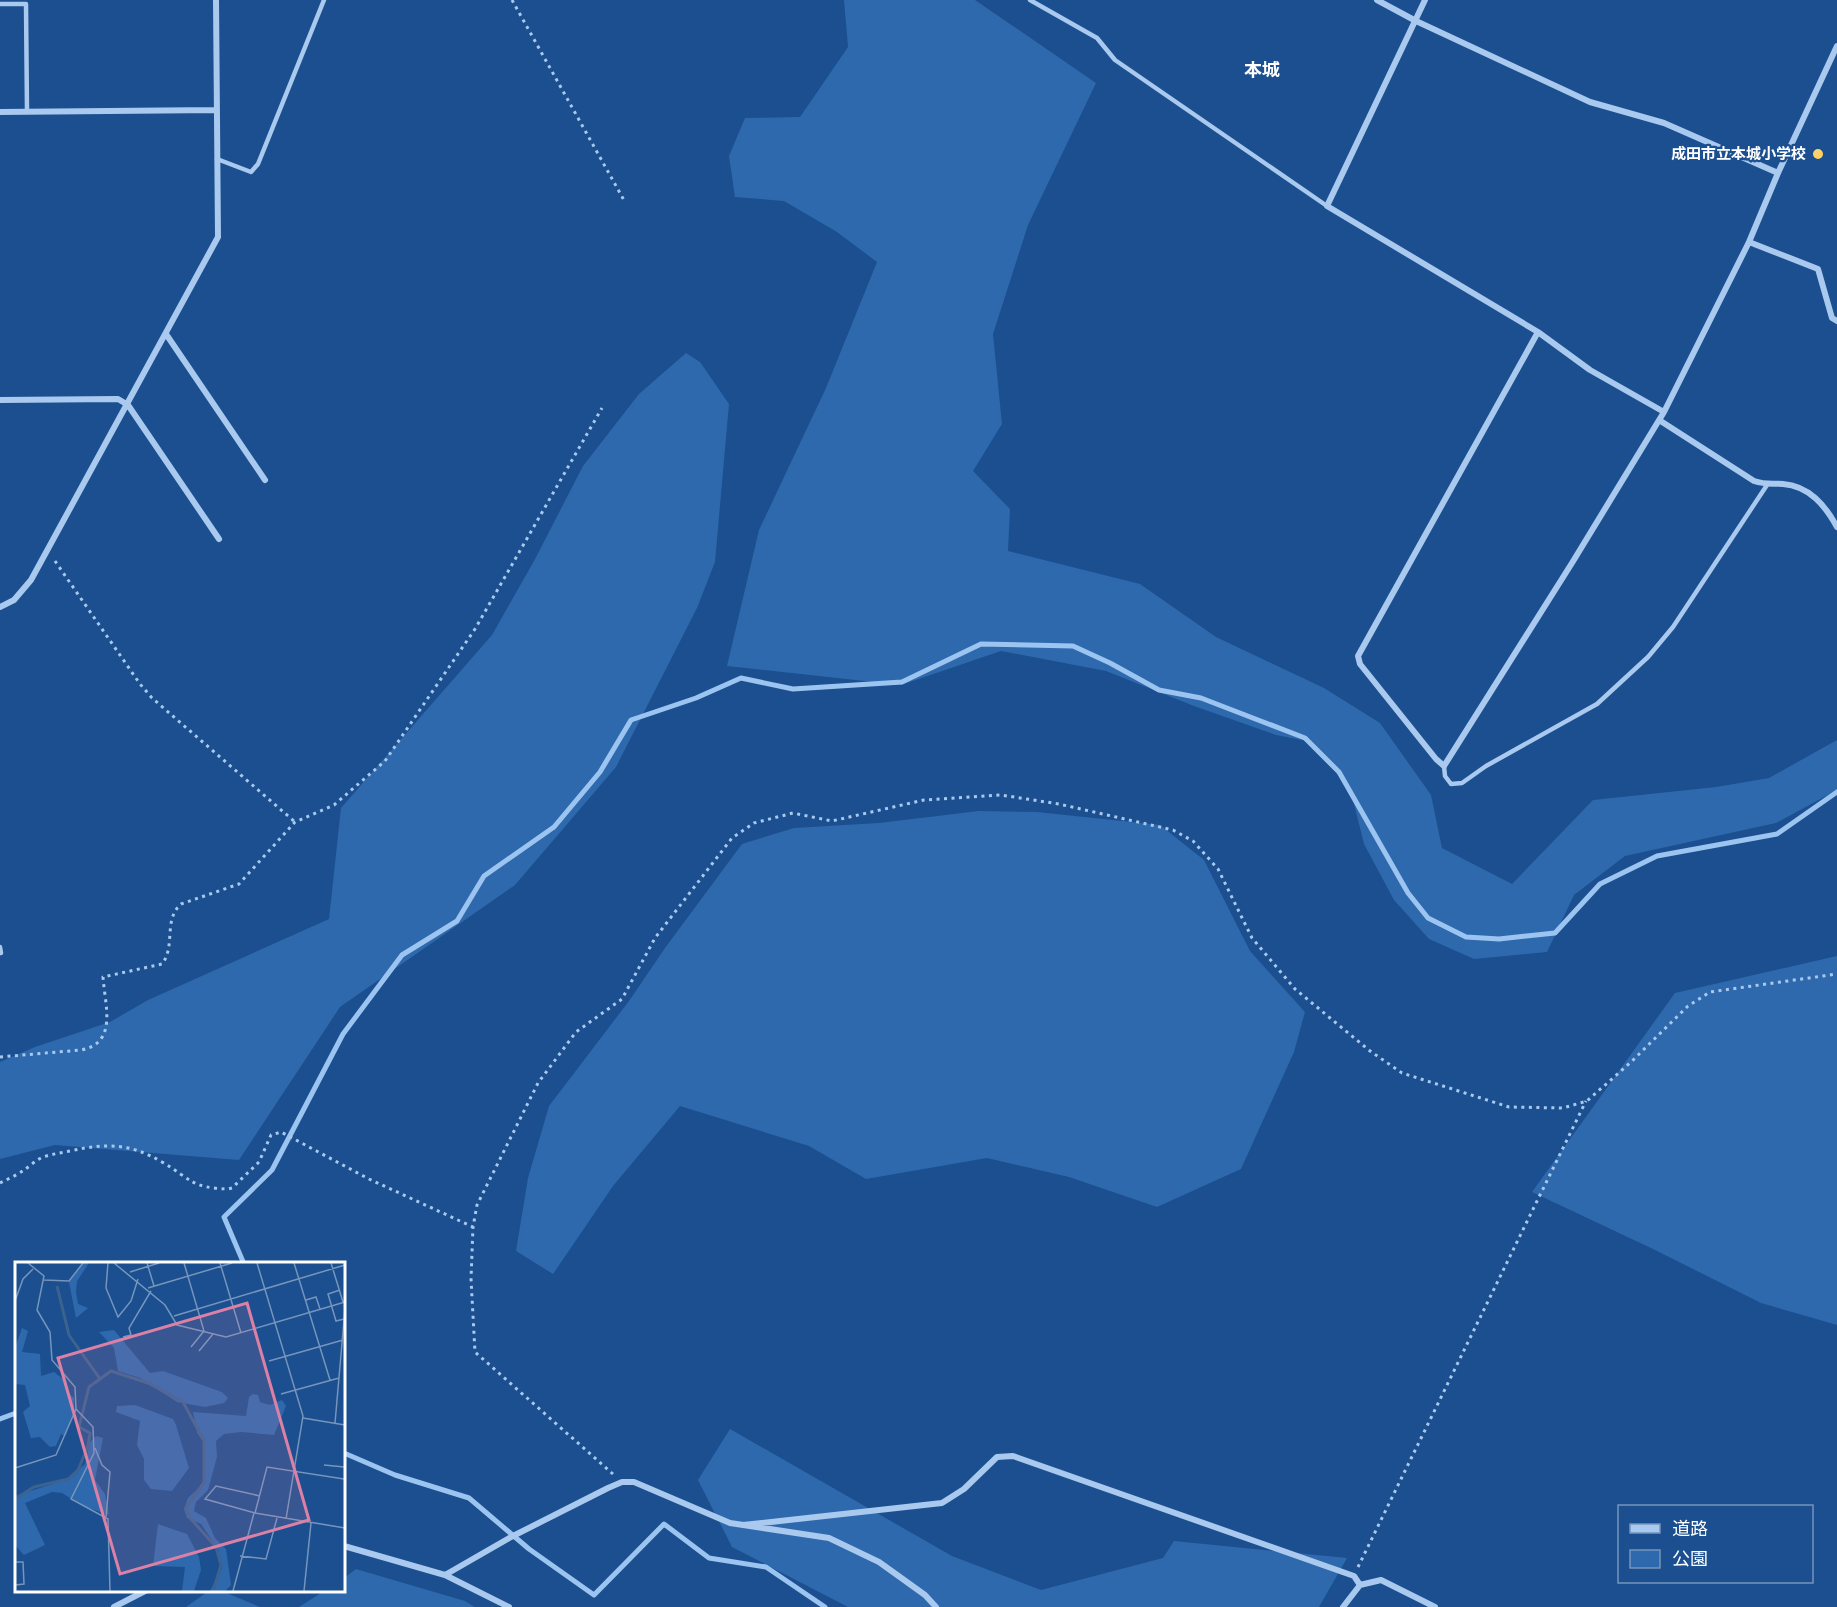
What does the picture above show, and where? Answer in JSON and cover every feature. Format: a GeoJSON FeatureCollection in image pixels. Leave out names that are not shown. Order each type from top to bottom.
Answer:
{"type":"FeatureCollection","features":[{"type":"Feature","properties":{"kind":"street"},"geometry":{"type":"LineString","coordinates":[[0,607],[14,600],[31,580],[218,237],[216,0]]}},
{"type":"Feature","properties":{"kind":"street"},"geometry":{"type":"LineString","coordinates":[[1377,0],[1416,21],[1590,102],[1664,123],[1778,173]]}},
{"type":"Feature","properties":{"kind":"street"},"geometry":{"type":"LineString","coordinates":[[1425,0],[1327,206],[1538,332],[1590,370],[1664,412]]}},
{"type":"Feature","properties":{"kind":"street"},"geometry":{"type":"LineString","coordinates":[[1538,332],[1358,656],[1360,664],[1444,766],[1664,412],[1749,243],[1778,173],[1837,46]]}},
{"type":"Feature","properties":{"kind":"street"},"geometry":{"type":"LineString","coordinates":[[0,112],[217,110]]}},
{"type":"Feature","properties":{"kind":"street"},"geometry":{"type":"LineString","coordinates":[[1749,243],[1818,269],[1832,318],[1837,321]]}},
{"type":"Feature","properties":{"kind":"street"},"geometry":{"type":"LineString","coordinates":[[166,334],[265,480]]}},
{"type":"Feature","properties":{"kind":"street"},"geometry":{"type":"LineString","coordinates":[[0,400],[118,399],[128,405],[219,539]]}},
{"type":"Feature","properties":{"kind":"street"},"geometry":{"type":"LineString","coordinates":[[1659,420],[1754,481],[1767,486],[1779,484],[1804,490],[1820,501],[1837,527]]}},
{"type":"Feature","properties":{"kind":"street"},"geometry":{"type":"LineString","coordinates":[[743,1525],[942,1503],[964,1489],[997,1457],[1013,1456],[1354,1576],[1360,1585]]}},
{"type":"Feature","properties":{"kind":"street"},"geometry":{"type":"LineString","coordinates":[[445,1575],[512,1537],[622,1482],[634,1482],[730,1523],[829,1538],[879,1562],[925,1595],[936,1607]]}},
{"type":"Feature","properties":{"kind":"street"},"geometry":{"type":"LineString","coordinates":[[345,1546],[445,1575],[509,1607]]}},
{"type":"Feature","properties":{"kind":"street"},"geometry":{"type":"LineString","coordinates":[[1343,1607],[1360,1585],[1381,1580],[1436,1607]]}},
{"type":"Feature","properties":{"kind":"street"},"geometry":{"type":"LineString","coordinates":[[114,1607],[143,1592]]}},
{"type":"Feature","properties":{"kind":"lane"},"geometry":{"type":"LineString","coordinates":[[218,159],[250,172],[258,164],[324,0]]}},
{"type":"Feature","properties":{"kind":"lane"},"geometry":{"type":"LineString","coordinates":[[1030,0],[1097,39],[1115,60],[1327,206]]}},
{"type":"Feature","properties":{"kind":"lane"},"geometry":{"type":"LineString","coordinates":[[0,4],[26,4],[27,112]]}},
{"type":"Feature","properties":{"kind":"lane"},"geometry":{"type":"LineString","coordinates":[[1444,766],[1445,776],[1451,784],[1462,783],[1486,766],[1597,704],[1648,657],[1673,627],[1767,486]]}},
{"type":"Feature","properties":{"kind":"lane"},"geometry":{"type":"LineString","coordinates":[[0,947],[1,953]]}},
{"type":"Feature","properties":{"kind":"path"},"geometry":{"type":"LineString","coordinates":[[512,0],[625,202]]}},
{"type":"Feature","properties":{"kind":"path"},"geometry":{"type":"LineString","coordinates":[[0,1057],[81,1050],[98,1044],[106,1031],[103,977],[162,964],[167,958],[171,916],[175,909],[181,904],[239,884],[295,822],[334,805],[385,761],[475,629],[602,408]]}},
{"type":"Feature","properties":{"kind":"path"},"geometry":{"type":"LineString","coordinates":[[48,549],[140,684],[152,698],[295,822]]}},
{"type":"Feature","properties":{"kind":"path"},"geometry":{"type":"LineString","coordinates":[[622,1482],[475,1352],[471,1279],[473,1227],[477,1205],[537,1083],[576,1032],[622,999],[655,938],[732,838],[754,823],[793,813],[832,821],[924,800],[1001,795],[1059,804],[1173,830],[1193,842],[1218,869],[1252,938],[1295,989],[1370,1051],[1402,1073],[1509,1107],[1563,1108],[1587,1101]]}},
{"type":"Feature","properties":{"kind":"path"},"geometry":{"type":"LineString","coordinates":[[1354,1576],[1587,1101],[1688,1006],[1710,992],[1837,974]]}},
{"type":"Feature","properties":{"kind":"path"},"geometry":{"type":"LineString","coordinates":[[0,1183],[22,1172],[41,1158],[95,1145],[116,1145],[136,1148],[202,1187],[228,1189],[232,1188],[258,1162],[271,1135],[280,1132],[369,1179],[473,1227]]}},
{"type":"Feature","properties":{"kind":"green space"},"geometry":{"type":"Polygon","coordinates":[[[844,0],[975,0],[1096,83],[1028,225],[993,334],[1002,424],[973,471],[1010,509],[1008,551],[1140,584],[1216,637],[1324,688],[1380,723],[1431,795],[1442,848],[1512,884],[1593,800],[1716,787],[1769,778],[1837,740],[1837,790],[1776,823],[1625,856],[1574,895],[1547,952],[1474,959],[1429,939],[1394,900],[1364,844],[1351,792],[1312,742],[1276,735],[1106,671],[1001,651],[901,685],[727,666],[759,530],[826,388],[877,262],[837,232],[784,201],[735,197],[729,156],[745,118],[800,117],[848,47],[844,0]]]}},
{"type":"Feature","properties":{"kind":"green space"},"geometry":{"type":"Polygon","coordinates":[[[686,353],[700,362],[729,404],[715,562],[697,608],[616,767],[515,885],[340,1007],[239,1160],[55,1145],[0,1159],[0,1062],[35,1047],[110,1022],[148,1000],[329,919],[341,808],[492,635],[534,561],[583,466],[639,394],[686,353]]]}},
{"type":"Feature","properties":{"kind":"green space"},"geometry":{"type":"Polygon","coordinates":[[[979,811],[1037,812],[1160,825],[1204,860],[1250,951],[1305,1012],[1294,1052],[1241,1169],[1157,1207],[1069,1177],[987,1158],[866,1179],[809,1146],[680,1106],[613,1186],[553,1274],[516,1251],[528,1178],[549,1106],[629,1001],[742,844],[794,828],[879,823],[979,811]]]}},
{"type":"Feature","properties":{"kind":"green space"},"geometry":{"type":"Polygon","coordinates":[[[1837,956],[1837,1325],[1761,1303],[1532,1192],[1675,993],[1837,956]]]}},
{"type":"Feature","properties":{"kind":"green space"},"geometry":{"type":"Polygon","coordinates":[[[730,1429],[952,1556],[1041,1590],[1163,1558],[1174,1541],[1347,1558],[1319,1607],[848,1607],[732,1547],[698,1480],[730,1429]]]}},
{"type":"Feature","properties":{"kind":"green space"},"geometry":{"type":"Polygon","coordinates":[[[356,1569],[465,1601],[475,1607],[299,1607],[322,1592],[345,1592],[345,1577],[356,1569]]]}},
{"type":"Feature","properties":{"kind":"green space"},"geometry":{"type":"Polygon","coordinates":[[[207,1592],[224,1592],[260,1607],[186,1607],[207,1592]]]}},
{"type":"Feature","properties":{"kind":"waterway"},"geometry":{"type":"LineString","coordinates":[[243,1262],[224,1217],[272,1170],[343,1034],[402,955],[457,921],[484,876],[554,827],[600,772],[631,720],[696,698],[741,678],[793,689],[902,682],[981,644],[1073,646],[1159,690],[1201,698],[1305,738],[1339,772],[1408,893],[1428,918],[1466,937],[1499,939],[1555,933],[1600,884],[1657,856],[1777,834],[1837,792]]}},
{"type":"Feature","properties":{"kind":"waterway"},"geometry":{"type":"LineString","coordinates":[[0,1419],[15,1413]]}},
{"type":"Feature","properties":{"kind":"waterway"},"geometry":{"type":"LineString","coordinates":[[345,1453],[395,1475],[469,1498],[529,1549],[594,1595],[664,1524],[709,1558],[766,1567],[825,1607]]}},
{"type":"Feature","properties":{"kind":"place","name":"成田市立本城小学校"},"geometry":{"type":"Point","coordinates":[1818,154]}},
{"type":"Feature","properties":{"kind":"district","name":"本城"},"geometry":{"type":"Point","coordinates":[1262,70]}}]}
